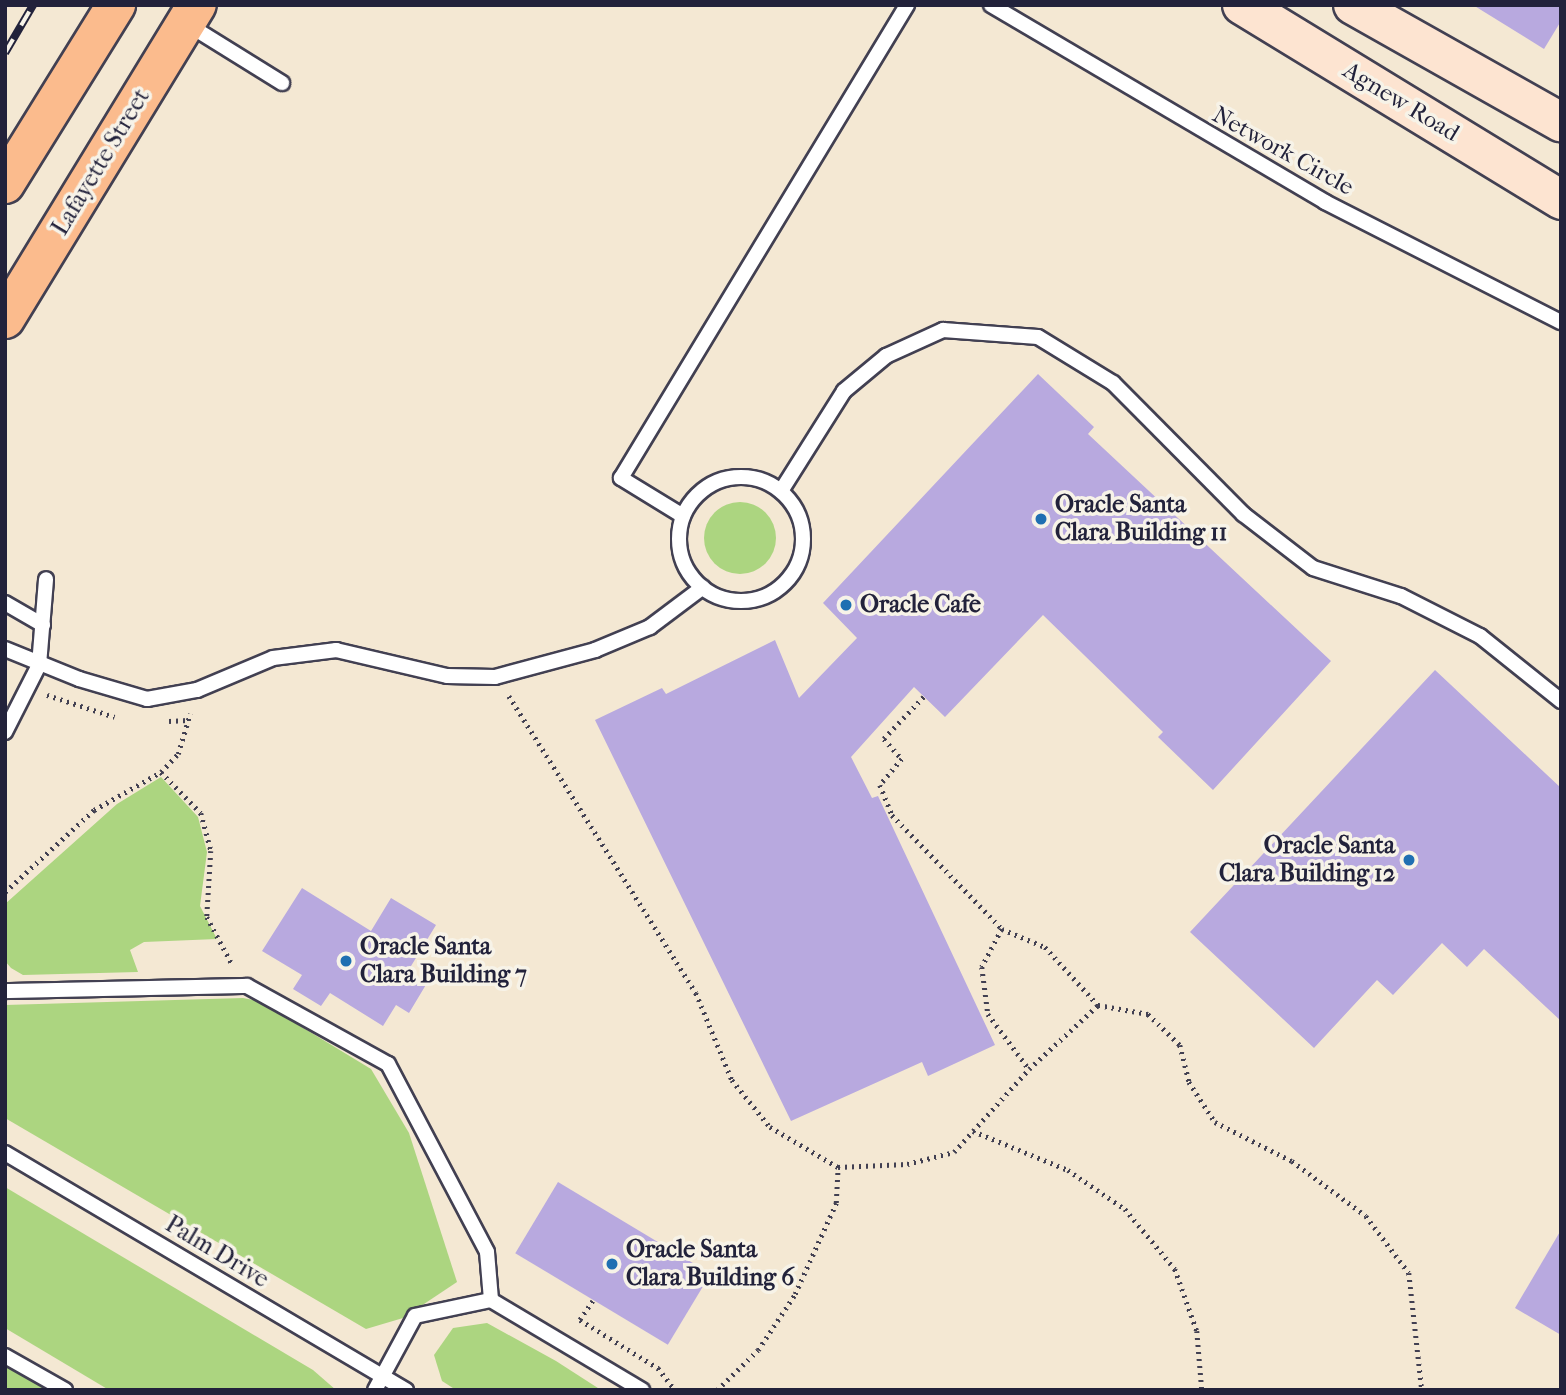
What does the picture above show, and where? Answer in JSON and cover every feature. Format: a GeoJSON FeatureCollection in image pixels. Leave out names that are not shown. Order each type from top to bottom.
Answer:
{"type":"FeatureCollection","features":[{"type":"Feature","properties":{"kind":"main road"},"geometry":{"type":"LineString","coordinates":[[5,184],[116,5]]}},
{"type":"Feature","properties":{"kind":"main road","name":"Agnew Road"},"geometry":{"type":"LineString","coordinates":[[1242,5],[1561,200]]}},
{"type":"Feature","properties":{"kind":"main road"},"geometry":{"type":"LineString","coordinates":[[1353,5],[1558,114]]}},
{"type":"Feature","properties":{"kind":"main road","name":"Lafayette Street"},"geometry":{"type":"LineString","coordinates":[[5,319],[191,14]]}},
{"type":"Feature","properties":{"kind":"lane"},"geometry":{"type":"LineString","coordinates":[[683,516],[621,478],[907,5]]}},
{"type":"Feature","properties":{"kind":"lane","name":"Network Circle"},"geometry":{"type":"LineString","coordinates":[[991,5],[1325,202],[1561,322]]}},
{"type":"Feature","properties":{"kind":"lane"},"geometry":{"type":"LineString","coordinates":[[191,14],[282,83]]}},
{"type":"Feature","properties":{"kind":"lane"},"geometry":{"type":"LineString","coordinates":[[781,491],[844,391],[886,356],[943,330],[1038,337],[1114,383],[1243,514],[1313,568],[1401,596],[1480,636],[1561,701]]}},
{"type":"Feature","properties":{"kind":"lane"},"geometry":{"type":"LineString","coordinates":[[726,478],[764,481],[781,491],[802,523],[800,561],[790,578],[776,591],[748,600],[720,597],[703,587],[681,555],[683,516],[708,486],[726,478]]}},
{"type":"Feature","properties":{"kind":"lane"},"geometry":{"type":"LineString","coordinates":[[5,732],[39,665],[46,579]]}},
{"type":"Feature","properties":{"kind":"lane"},"geometry":{"type":"LineString","coordinates":[[5,649],[39,665],[146,699],[197,691],[273,658],[336,650],[447,676],[495,677],[595,650],[650,627],[703,587]]}},
{"type":"Feature","properties":{"kind":"lane"},"geometry":{"type":"LineString","coordinates":[[5,603],[43,625]]}},
{"type":"Feature","properties":{"kind":"lane"},"geometry":{"type":"LineString","coordinates":[[5,991],[247,986],[388,1064],[487,1252],[491,1300]]}},
{"type":"Feature","properties":{"kind":"lane","name":"Palm Drive"},"geometry":{"type":"LineString","coordinates":[[5,1153],[406,1390]]}},
{"type":"Feature","properties":{"kind":"lane"},"geometry":{"type":"LineString","coordinates":[[375,1390],[415,1316],[491,1300],[642,1390]]}},
{"type":"Feature","properties":{"kind":"lane"},"geometry":{"type":"LineString","coordinates":[[5,1356],[65,1390]]}},
{"type":"Feature","properties":{"kind":"path"},"geometry":{"type":"LineString","coordinates":[[495,677],[526,718],[696,993],[732,1080],[770,1127],[838,1167],[907,1164],[954,1152],[1029,1069],[1098,1005]]}},
{"type":"Feature","properties":{"kind":"path"},"geometry":{"type":"LineString","coordinates":[[5,892],[94,810],[161,772],[178,754],[197,691]]}},
{"type":"Feature","properties":{"kind":"path"},"geometry":{"type":"LineString","coordinates":[[924,697],[884,739],[902,759],[880,785],[892,815],[1002,929],[1045,947],[1098,1005],[1148,1014],[1180,1045],[1189,1082],[1215,1122],[1292,1161],[1366,1216],[1409,1273],[1422,1390]]}},
{"type":"Feature","properties":{"kind":"path"},"geometry":{"type":"LineString","coordinates":[[161,772],[201,813],[211,850],[207,917],[247,986]]}},
{"type":"Feature","properties":{"kind":"path"},"geometry":{"type":"LineString","coordinates":[[1002,929],[982,967],[988,1014],[1029,1069]]}},
{"type":"Feature","properties":{"kind":"path"},"geometry":{"type":"LineString","coordinates":[[973,1131],[1069,1170],[1125,1209],[1175,1269],[1197,1331],[1202,1390]]}},
{"type":"Feature","properties":{"kind":"path"},"geometry":{"type":"LineString","coordinates":[[717,1390],[758,1350],[795,1294],[836,1203],[838,1167]]}},
{"type":"Feature","properties":{"kind":"path"},"geometry":{"type":"LineString","coordinates":[[593,1301],[580,1320],[658,1368],[675,1390]]}},
{"type":"Feature","properties":{"kind":"green space"},"geometry":{"type":"Polygon","coordinates":[[[740,502],[760,508],[770,518],[776,538],[770,558],[760,568],[740,574],[720,568],[710,558],[704,538],[710,518],[720,508],[740,502]]]}},
{"type":"Feature","properties":{"kind":"green space"},"geometry":{"type":"Polygon","coordinates":[[[161,777],[198,817],[207,852],[200,906],[217,939],[144,942],[130,950],[138,972],[23,975],[11,968],[5,961],[5,904],[117,804],[161,777]]]}},
{"type":"Feature","properties":{"kind":"green space"},"geometry":{"type":"Polygon","coordinates":[[[243,998],[259,1001],[371,1069],[409,1133],[457,1282],[403,1318],[366,1329],[5,1118],[5,1005],[243,998]]]}},
{"type":"Feature","properties":{"kind":"green space"},"geometry":{"type":"Polygon","coordinates":[[[5,1187],[313,1370],[336,1390],[109,1390],[5,1328],[5,1187]]]}},
{"type":"Feature","properties":{"kind":"green space"},"geometry":{"type":"Polygon","coordinates":[[[487,1323],[556,1361],[601,1390],[456,1390],[442,1381],[434,1355],[453,1328],[487,1323]]]}},
{"type":"Feature","properties":{"kind":"green space"},"geometry":{"type":"Polygon","coordinates":[[[5,1362],[53,1390],[5,1390],[5,1362]]]}},
{"type":"Feature","properties":{"kind":"building"},"geometry":{"type":"Polygon","coordinates":[[[1473,5],[1561,5],[1561,21],[1544,49],[1473,5]]]}},
{"type":"Feature","properties":{"kind":"building"},"geometry":{"type":"Polygon","coordinates":[[[1038,374],[1094,427],[1088,434],[1331,661],[1213,790],[1158,737],[1163,732],[1043,615],[945,717],[914,687],[851,757],[872,798],[878,796],[995,1045],[928,1076],[922,1062],[791,1121],[595,720],[662,688],[666,694],[775,640],[799,698],[857,638],[823,603],[1038,374]]]}},
{"type":"Feature","properties":{"kind":"building","name":"Oracle Santa Clara Building 12"},"geometry":{"type":"Polygon","coordinates":[[[1435,670],[1561,788],[1561,1021],[1484,949],[1467,967],[1442,943],[1393,995],[1377,980],[1314,1048],[1190,932],[1435,670]]]}},
{"type":"Feature","properties":{"kind":"building","name":"Oracle Santa Clara Building 7"},"geometry":{"type":"Polygon","coordinates":[[[302,888],[371,931],[391,898],[436,925],[408,971],[427,983],[409,1013],[396,1005],[383,1026],[330,993],[321,1006],[293,989],[302,975],[262,951],[302,888]]]}},
{"type":"Feature","properties":{"kind":"building","name":"Oracle Santa Clara Building 6"},"geometry":{"type":"Polygon","coordinates":[[[558,1182],[711,1274],[668,1345],[515,1253],[558,1182]]]}},
{"type":"Feature","properties":{"kind":"building"},"geometry":{"type":"Polygon","coordinates":[[[1561,1230],[1561,1335],[1515,1308],[1561,1230]]]}},
{"type":"Feature","properties":{"kind":"railway"},"geometry":{"type":"LineString","coordinates":[[5,53],[33,5]]}},
{"type":"Feature","properties":{"kind":"place","name":"Oracle Santa Clara Building 11"},"geometry":{"type":"Point","coordinates":[1041,519]}},
{"type":"Feature","properties":{"kind":"place","name":"Oracle Cafe"},"geometry":{"type":"Point","coordinates":[846,605]}},
{"type":"Feature","properties":{"kind":"place","name":"Oracle Santa Clara Building 12"},"geometry":{"type":"Point","coordinates":[1409,860]}},
{"type":"Feature","properties":{"kind":"place","name":"Oracle Santa Clara Building 7"},"geometry":{"type":"Point","coordinates":[346,961]}},
{"type":"Feature","properties":{"kind":"place","name":"Oracle Santa Clara Building 6"},"geometry":{"type":"Point","coordinates":[612,1264]}}]}
